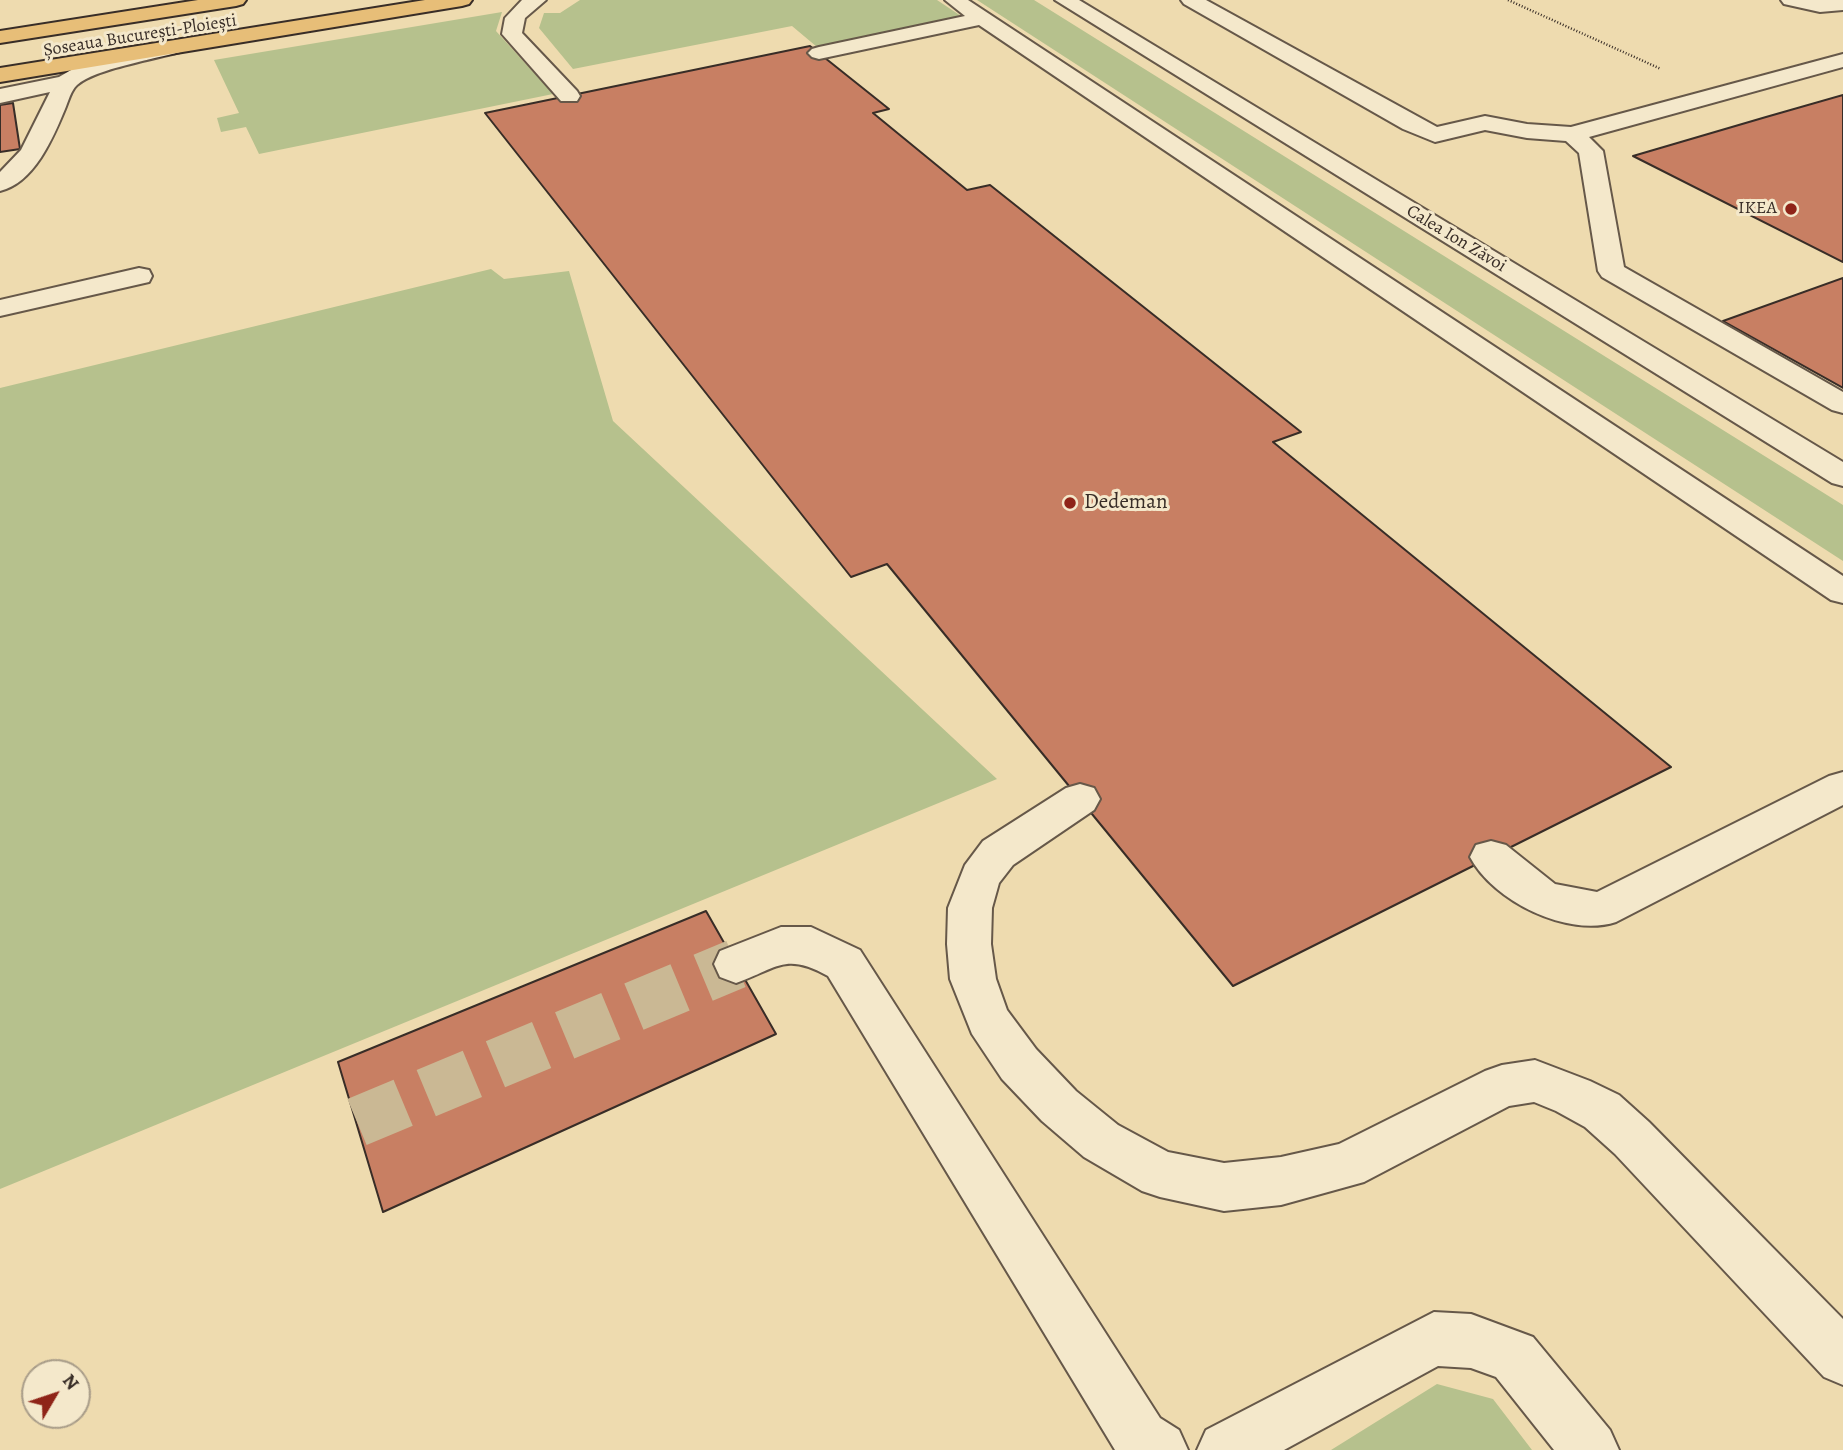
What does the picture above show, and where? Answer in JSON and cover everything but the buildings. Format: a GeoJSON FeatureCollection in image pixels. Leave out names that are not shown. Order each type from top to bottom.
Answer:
{"type":"FeatureCollection","features":[{"type":"Feature","properties":{"kind":"highway"},"geometry":{"type":"LineString","coordinates":[[0,21],[137,0]]}},
{"type":"Feature","properties":{"kind":"highway","name":"Șoseaua București-Ploiești"},"geometry":{"type":"LineString","coordinates":[[0,37],[236,0]]}},
{"type":"Feature","properties":{"kind":"highway","name":"Șoseaua București-Ploiești"},"geometry":{"type":"LineString","coordinates":[[0,59],[363,0]]}},
{"type":"Feature","properties":{"kind":"highway"},"geometry":{"type":"LineString","coordinates":[[0,75],[462,0]]}},
{"type":"Feature","properties":{"kind":"street"},"geometry":{"type":"LineString","coordinates":[[536,0],[516,15],[510,24],[512,34],[569,96]]}},
{"type":"Feature","properties":{"kind":"street"},"geometry":{"type":"LineString","coordinates":[[955,0],[1843,592]]}},
{"type":"Feature","properties":{"kind":"street"},"geometry":{"type":"LineString","coordinates":[[1191,0],[1435,135],[1485,123],[1527,131],[1572,134],[1843,60]]}},
{"type":"Feature","properties":{"kind":"street"},"geometry":{"type":"LineString","coordinates":[[1791,0],[1820,6],[1843,4]]}},
{"type":"Feature","properties":{"kind":"street","name":"Calea Ion Zăvoi"},"geometry":{"type":"LineString","coordinates":[[1067,1],[1843,476]]}},
{"type":"Feature","properties":{"kind":"street"},"geometry":{"type":"LineString","coordinates":[[819,53],[982,19]]}},
{"type":"Feature","properties":{"kind":"street"},"geometry":{"type":"LineString","coordinates":[[0,96],[66,82],[86,71],[187,45]]}},
{"type":"Feature","properties":{"kind":"street"},"geometry":{"type":"LineString","coordinates":[[0,184],[23,167],[32,155],[66,82]]}},
{"type":"Feature","properties":{"kind":"street"},"geometry":{"type":"LineString","coordinates":[[1572,134],[1591,151],[1611,271],[1843,404]]}},
{"type":"Feature","properties":{"kind":"street"},"geometry":{"type":"LineString","coordinates":[[0,308],[139,276]]}},
{"type":"Feature","properties":{"kind":"street"},"geometry":{"type":"LineString","coordinates":[[1491,857],[1530,892],[1566,907],[1601,910],[1826,796]]}},
{"type":"Feature","properties":{"kind":"street"},"geometry":{"type":"LineString","coordinates":[[1080,799],[998,853],[980,877],[970,908],[969,944],[973,979],[988,1020],[1019,1065],[1059,1106],[1101,1141],[1160,1174],[1224,1187],[1281,1181],[1346,1166],[1502,1086],[1535,1081],[1602,1111],[1632,1138],[1843,1358]]}},
{"type":"Feature","properties":{"kind":"street"},"geometry":{"type":"LineString","coordinates":[[736,964],[781,945],[811,946],[844,963],[1140,1438],[1159,1450]]}},
{"type":"Feature","properties":{"kind":"street"},"geometry":{"type":"LineString","coordinates":[[1226,1450],[1434,1339],[1471,1340],[1514,1356],[1590,1450]]}},
{"type":"Feature","properties":{"kind":"path"},"geometry":{"type":"LineString","coordinates":[[1508,0],[1669,73]]}},
{"type":"Feature","properties":{"kind":"green space"},"geometry":{"type":"Polygon","coordinates":[[[580,0],[937,0],[964,18],[817,47],[792,26],[573,69],[539,28],[544,13],[560,13],[580,0]]]}},
{"type":"Feature","properties":{"kind":"green space"},"geometry":{"type":"Polygon","coordinates":[[[977,0],[1034,0],[1843,505],[1843,561],[977,0]]]}},
{"type":"Feature","properties":{"kind":"green space"},"geometry":{"type":"Polygon","coordinates":[[[502,12],[496,31],[553,94],[259,154],[246,127],[221,132],[217,118],[239,113],[214,60],[502,12]]]}},
{"type":"Feature","properties":{"kind":"green space"},"geometry":{"type":"Polygon","coordinates":[[[491,269],[504,279],[569,271],[613,421],[997,779],[0,1189],[0,388],[491,269]]]}},
{"type":"Feature","properties":{"kind":"green space"},"geometry":{"type":"Polygon","coordinates":[[[1437,1384],[1493,1399],[1532,1450],[1331,1450],[1437,1384]]]}},
{"type":"Feature","properties":{"kind":"tunnel"},"geometry":{"type":"LineString","coordinates":[[357,1122],[736,964]]}},
{"type":"Feature","properties":{"kind":"place","name":"IKEA"},"geometry":{"type":"Point","coordinates":[1791,209]}},
{"type":"Feature","properties":{"kind":"place","name":"Dedeman"},"geometry":{"type":"Point","coordinates":[1070,503]}}]}
